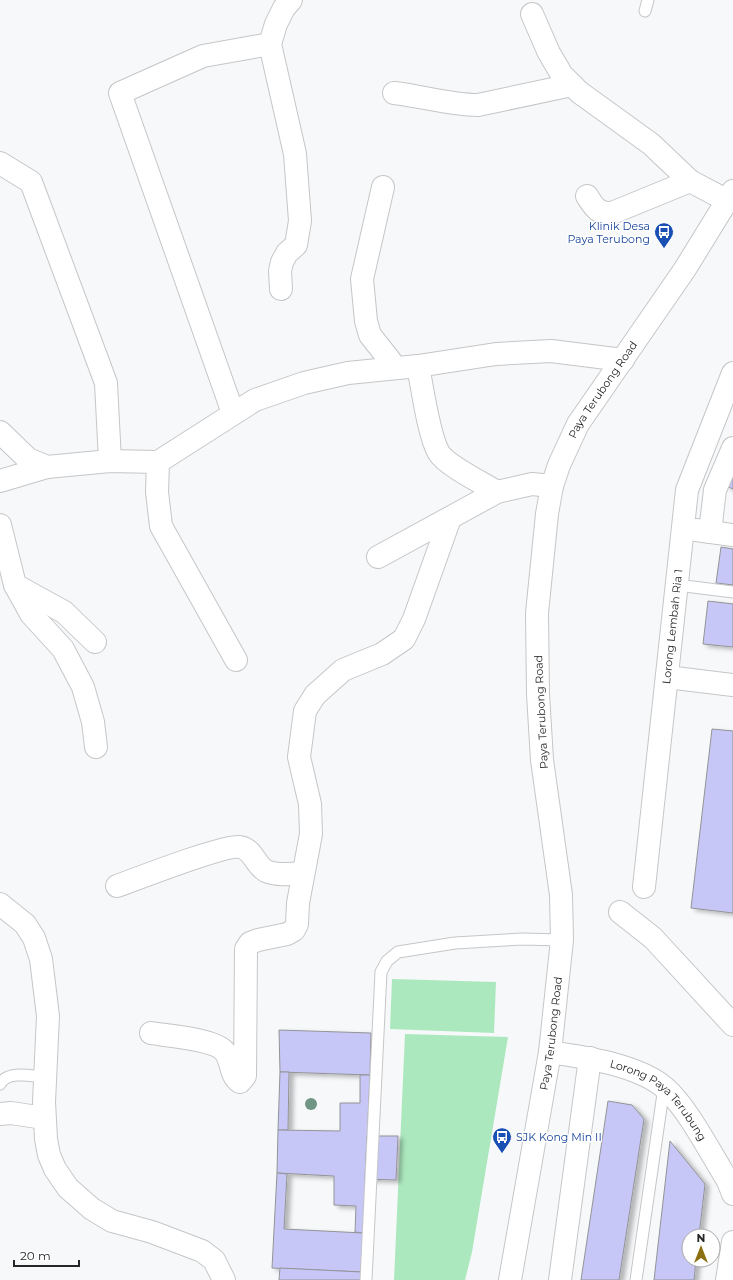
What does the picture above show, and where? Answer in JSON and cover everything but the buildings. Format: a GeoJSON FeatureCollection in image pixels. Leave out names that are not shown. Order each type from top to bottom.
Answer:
{"type":"FeatureCollection","features":[{"type":"Feature","properties":{"kind":"street"},"geometry":{"type":"LineString","coordinates":[[282,289],[280,271],[282,262],[287,253],[296,245],[300,221],[295,154],[270,44],[276,24],[284,8],[291,0]]}},
{"type":"Feature","properties":{"kind":"street"},"geometry":{"type":"LineString","coordinates":[[532,14],[555,64],[562,75],[579,92],[651,144],[690,181],[731,196]]}},
{"type":"Feature","properties":{"kind":"street"},"geometry":{"type":"LineString","coordinates":[[233,413],[120,93],[203,56],[270,44]]}},
{"type":"Feature","properties":{"kind":"street"},"geometry":{"type":"LineString","coordinates":[[394,93],[417,95],[464,105],[478,105],[572,85]]}},
{"type":"Feature","properties":{"kind":"street"},"geometry":{"type":"LineString","coordinates":[[0,163],[30,182],[106,383],[110,461]]}},
{"type":"Feature","properties":{"kind":"street"},"geometry":{"type":"LineString","coordinates":[[587,196],[596,209],[603,214],[612,213],[690,181]]}},
{"type":"Feature","properties":{"kind":"street"},"geometry":{"type":"LineString","coordinates":[[384,187],[362,279],[366,321],[370,334],[396,368]]}},
{"type":"Feature","properties":{"kind":"street","name":"Paya Terubong Road"},"geometry":{"type":"LineString","coordinates":[[510,1280],[550,1052],[562,940],[561,895],[542,760],[538,694],[537,613],[547,514],[552,486],[559,465],[578,424],[623,360],[731,196]]}},
{"type":"Feature","properties":{"kind":"street"},"geometry":{"type":"LineString","coordinates":[[0,481],[47,467],[110,461],[158,462],[255,400],[304,383],[348,373],[418,366],[496,354],[551,352],[623,360]]}},
{"type":"Feature","properties":{"kind":"street"},"geometry":{"type":"LineString","coordinates":[[418,366],[433,440],[439,453],[448,461],[497,492]]}},
{"type":"Feature","properties":{"kind":"street","name":"Lorong Lembah Ria 1"},"geometry":{"type":"LineString","coordinates":[[644,887],[682,529],[689,481],[733,373]]}},
{"type":"Feature","properties":{"kind":"street"},"geometry":{"type":"LineString","coordinates":[[0,432],[28,459],[47,467]]}},
{"type":"Feature","properties":{"kind":"street"},"geometry":{"type":"LineString","coordinates":[[710,532],[716,490],[733,448]]}},
{"type":"Feature","properties":{"kind":"street"},"geometry":{"type":"LineString","coordinates":[[158,462],[157,492],[161,526],[236,660]]}},
{"type":"Feature","properties":{"kind":"street"},"geometry":{"type":"LineString","coordinates":[[378,557],[497,492],[532,484],[552,486]]}},
{"type":"Feature","properties":{"kind":"street"},"geometry":{"type":"LineString","coordinates":[[151,1033],[211,1043],[225,1051],[235,1079],[240,1082],[243,1080],[245,1076],[246,949],[250,942],[287,934],[294,930],[297,924],[298,903],[311,834],[310,804],[299,757],[305,711],[315,695],[343,670],[382,654],[404,639],[414,619],[450,518]]}},
{"type":"Feature","properties":{"kind":"street"},"geometry":{"type":"LineString","coordinates":[[0,525],[15,585],[31,614],[63,649],[83,687],[93,722],[96,747]]}},
{"type":"Feature","properties":{"kind":"street"},"geometry":{"type":"LineString","coordinates":[[682,529],[733,535]]}},
{"type":"Feature","properties":{"kind":"street"},"geometry":{"type":"LineString","coordinates":[[15,585],[64,612],[94,642]]}},
{"type":"Feature","properties":{"kind":"street"},"geometry":{"type":"LineString","coordinates":[[667,677],[733,685]]}},
{"type":"Feature","properties":{"kind":"street"},"geometry":{"type":"LineString","coordinates":[[117,886],[215,852],[237,846],[245,848],[266,871],[275,873],[303,873]]}},
{"type":"Feature","properties":{"kind":"street"},"geometry":{"type":"LineString","coordinates":[[0,904],[25,924],[34,938],[41,959],[48,1016],[44,1118],[49,1155],[56,1169],[68,1188],[92,1209],[112,1221],[152,1232],[202,1251],[214,1260],[224,1280]]}},
{"type":"Feature","properties":{"kind":"street"},"geometry":{"type":"LineString","coordinates":[[620,912],[653,938],[733,1025]]}},
{"type":"Feature","properties":{"kind":"street","name":"Lorong Paya Terubung"},"geometry":{"type":"LineString","coordinates":[[550,1052],[590,1058],[646,1076],[664,1087],[679,1102],[728,1181],[733,1194]]}},
{"type":"Feature","properties":{"kind":"street"},"geometry":{"type":"LineString","coordinates":[[560,1280],[590,1058]]}},
{"type":"Feature","properties":{"kind":"street"},"geometry":{"type":"LineString","coordinates":[[0,1114],[11,1113],[44,1118]]}},
{"type":"Feature","properties":{"kind":"street"},"geometry":{"type":"LineString","coordinates":[[727,1280],[733,1242]]}},
{"type":"Feature","properties":{"kind":"lane"},"geometry":{"type":"LineString","coordinates":[[645,11],[648,0]]}},
{"type":"Feature","properties":{"kind":"lane"},"geometry":{"type":"LineString","coordinates":[[677,585],[733,592]]}},
{"type":"Feature","properties":{"kind":"lane"},"geometry":{"type":"LineString","coordinates":[[366,1280],[381,972],[387,961],[398,952],[455,943],[522,939],[562,940]]}},
{"type":"Feature","properties":{"kind":"lane"},"geometry":{"type":"LineString","coordinates":[[0,1084],[3,1078],[11,1075],[45,1077]]}},
{"type":"Feature","properties":{"kind":"lane"},"geometry":{"type":"LineString","coordinates":[[636,1280],[664,1087]]}},
{"type":"Feature","properties":{"kind":"green space"},"geometry":{"type":"Polygon","coordinates":[[[392,979],[496,982],[494,1033],[390,1029],[392,979]]]}},
{"type":"Feature","properties":{"kind":"green space"},"geometry":{"type":"Polygon","coordinates":[[[405,1034],[508,1037],[472,1252],[465,1280],[394,1280],[405,1034]]]}},
{"type":"Feature","properties":{"kind":"place","name":"Klinik Desa Paya Terubong"},"geometry":{"type":"Point","coordinates":[664,249]}},
{"type":"Feature","properties":{"kind":"place","name":"SJK Kong Min II"},"geometry":{"type":"Point","coordinates":[502,1154]}}]}
